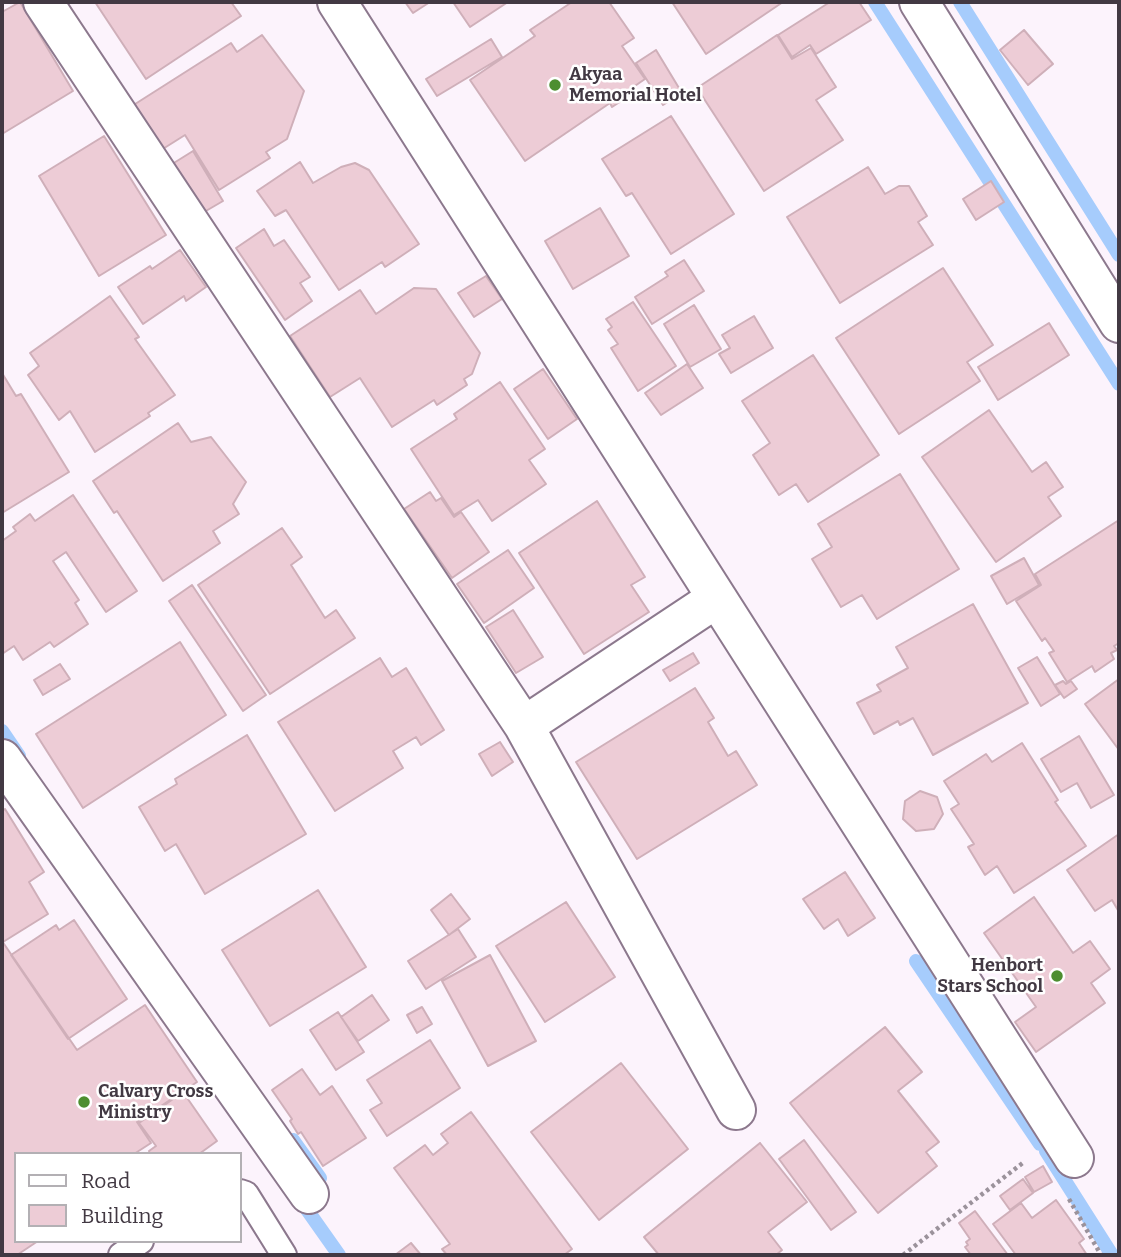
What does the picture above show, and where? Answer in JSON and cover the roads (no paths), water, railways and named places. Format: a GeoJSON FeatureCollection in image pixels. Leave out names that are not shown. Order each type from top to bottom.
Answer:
{"type":"FeatureCollection","features":[{"type":"Feature","properties":{"kind":"street"},"geometry":{"type":"LineString","coordinates":[[43,2],[524,726],[736,1110]]}},
{"type":"Feature","properties":{"kind":"street"},"geometry":{"type":"LineString","coordinates":[[337,2],[1074,1158]]}},
{"type":"Feature","properties":{"kind":"street"},"geometry":{"type":"LineString","coordinates":[[919,2],[1119,323]]}},
{"type":"Feature","properties":{"kind":"street"},"geometry":{"type":"LineString","coordinates":[[524,726],[717,598]]}},
{"type":"Feature","properties":{"kind":"street"},"geometry":{"type":"LineString","coordinates":[[2,759],[309,1194]]}},
{"type":"Feature","properties":{"kind":"lane"},"geometry":{"type":"LineString","coordinates":[[242,1193],[246,1194],[284,1255]]}},
{"type":"Feature","properties":{"kind":"lane"},"geometry":{"type":"LineString","coordinates":[[121,1255],[138,1243]]}},
{"type":"Feature","properties":{"kind":"waterway"},"geometry":{"type":"LineString","coordinates":[[875,2],[1119,384]]}},
{"type":"Feature","properties":{"kind":"waterway"},"geometry":{"type":"LineString","coordinates":[[960,2],[1119,255]]}},
{"type":"Feature","properties":{"kind":"waterway"},"geometry":{"type":"LineString","coordinates":[[2,731],[19,756]]}},
{"type":"Feature","properties":{"kind":"waterway"},"geometry":{"type":"LineString","coordinates":[[916,961],[1040,1144]]}},
{"type":"Feature","properties":{"kind":"waterway"},"geometry":{"type":"LineString","coordinates":[[293,1140],[320,1178]]}},
{"type":"Feature","properties":{"kind":"waterway"},"geometry":{"type":"LineString","coordinates":[[1046,1151],[1112,1255]]}},
{"type":"Feature","properties":{"kind":"waterway"},"geometry":{"type":"LineString","coordinates":[[307,1201],[303,1204],[339,1255]]}},
{"type":"Feature","properties":{"kind":"place","name":"Akyaa Memorial Hotel"},"geometry":{"type":"Point","coordinates":[555,85]}},
{"type":"Feature","properties":{"kind":"place","name":"Henbort Stars School"},"geometry":{"type":"Point","coordinates":[1057,976]}},
{"type":"Feature","properties":{"kind":"place","name":"Calvary Cross Ministry"},"geometry":{"type":"Point","coordinates":[84,1102]}}]}
